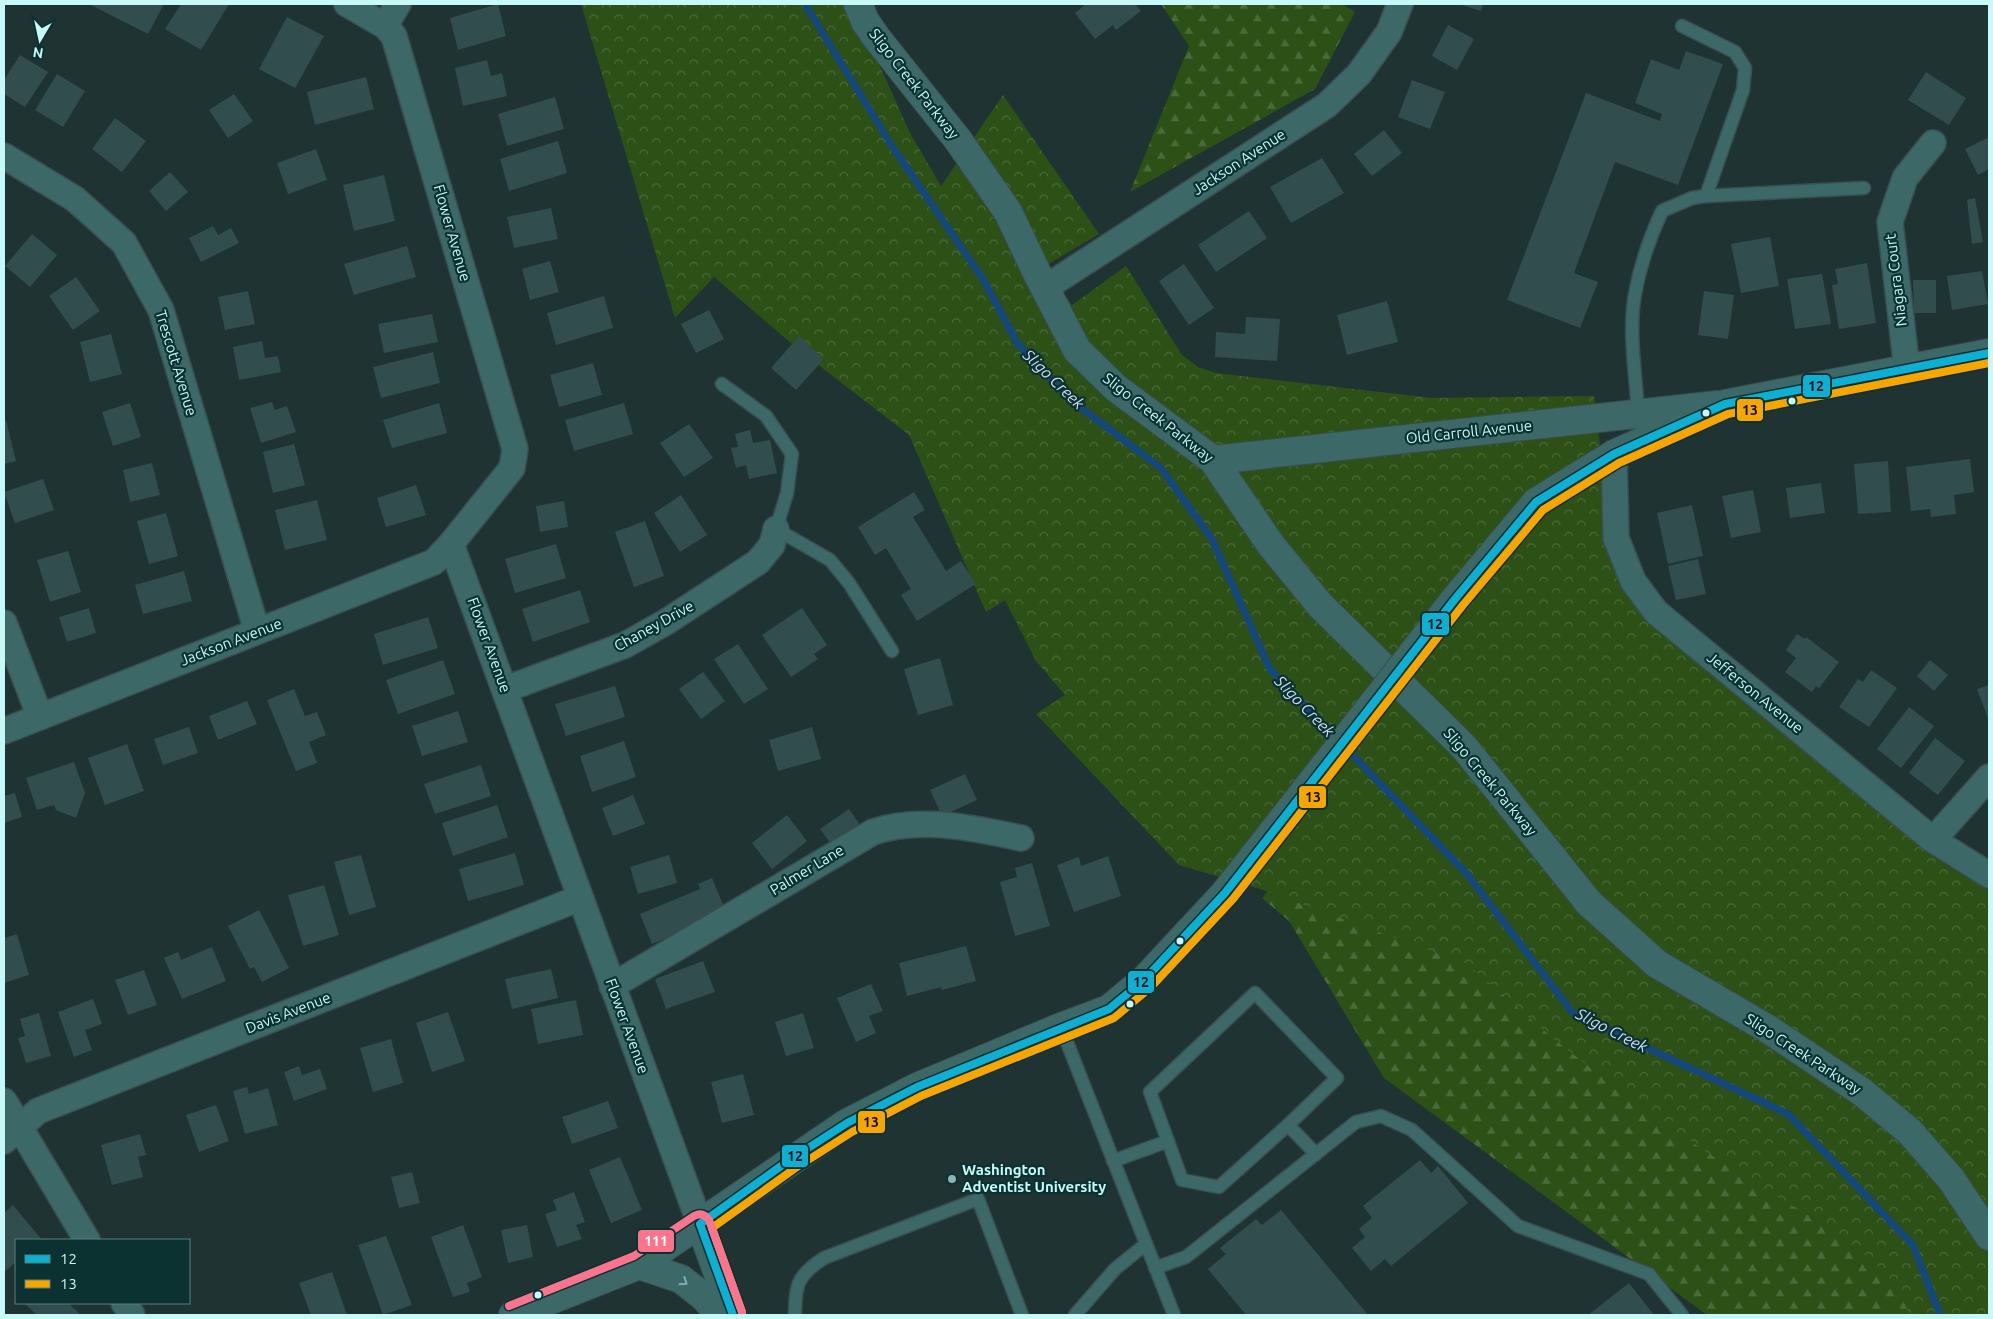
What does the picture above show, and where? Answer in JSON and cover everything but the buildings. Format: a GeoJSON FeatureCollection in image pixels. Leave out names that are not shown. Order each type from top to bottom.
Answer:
{"type":"FeatureCollection","features":[{"type":"Feature","properties":{"kind":"street","name":"Flower Avenue"},"geometry":{"type":"LineString","coordinates":[[347,4],[385,26],[394,36],[516,449],[512,468],[451,544],[506,689],[580,898],[733,1315]]}},
{"type":"Feature","properties":{"kind":"street"},"geometry":{"type":"LineString","coordinates":[[385,26],[398,4]]}},
{"type":"Feature","properties":{"kind":"street","name":"Sligo Creek Parkway"},"geometry":{"type":"LineString","coordinates":[[858,4],[865,21],[876,37],[958,140],[1008,212],[1077,350],[1116,388],[1213,460],[1271,545],[1320,605],[1464,747],[1589,903],[1657,964],[1768,1029],[1862,1092],[1916,1139],[1951,1179],[1989,1236]]}},
{"type":"Feature","properties":{"kind":"street","name":"Jackson Avenue"},"geometry":{"type":"LineString","coordinates":[[1045,288],[1327,105],[1359,74],[1389,32],[1400,4]]}},
{"type":"Feature","properties":{"kind":"street","name":"Niagara Court"},"geometry":{"type":"LineString","coordinates":[[1907,370],[1890,222],[1905,178],[1933,143]]}},
{"type":"Feature","properties":{"kind":"street","name":"Trescott Avenue"},"geometry":{"type":"LineString","coordinates":[[4,156],[75,199],[124,242],[152,293],[160,310],[257,631]]}},
{"type":"Feature","properties":{"kind":"street"},"geometry":{"type":"LineString","coordinates":[[512,1315],[639,1265],[788,1161],[847,1123],[916,1087],[1109,1009],[1145,979],[1225,893],[1455,599],[1536,502],[1614,454],[1725,404],[1989,353]]}},
{"type":"Feature","properties":{"kind":"street","name":"Old Carroll Avenue"},"geometry":{"type":"LineString","coordinates":[[1213,460],[1725,404]]}},
{"type":"Feature","properties":{"kind":"street","name":"Jefferson Avenue"},"geometry":{"type":"LineString","coordinates":[[1614,454],[1616,538],[1634,582],[1656,612],[1933,840],[1989,875]]}},
{"type":"Feature","properties":{"kind":"street","name":"Chaney Drive"},"geometry":{"type":"LineString","coordinates":[[506,689],[625,645],[666,622],[758,562],[772,545],[776,529]]}},
{"type":"Feature","properties":{"kind":"street","name":"Jackson Avenue"},"geometry":{"type":"LineString","coordinates":[[4,731],[434,562],[451,544]]}},
{"type":"Feature","properties":{"kind":"street"},"geometry":{"type":"LineString","coordinates":[[4,623],[40,717]]}},
{"type":"Feature","properties":{"kind":"street"},"geometry":{"type":"LineString","coordinates":[[1933,840],[1989,777]]}},
{"type":"Feature","properties":{"kind":"street","name":"Palmer Lane"},"geometry":{"type":"LineString","coordinates":[[612,986],[873,832],[891,826],[908,824],[990,831],[1021,838]]}},
{"type":"Feature","properties":{"kind":"street","name":"Davis Avenue"},"geometry":{"type":"LineString","coordinates":[[12,1134],[38,1111],[580,898]]}},
{"type":"Feature","properties":{"kind":"street"},"geometry":{"type":"LineString","coordinates":[[4,1101],[12,1134],[86,1239]]}},
{"type":"Feature","properties":{"kind":"street"},"geometry":{"type":"LineString","coordinates":[[639,1265],[681,1279],[704,1297],[720,1315]]}},
{"type":"Feature","properties":{"kind":"street"},"geometry":{"type":"LineString","coordinates":[[125,1304],[132,1315]]}},
{"type":"Feature","properties":{"kind":"lane"},"geometry":{"type":"LineString","coordinates":[[1682,26],[1735,52],[1745,68],[1743,90],[1706,196]]}},
{"type":"Feature","properties":{"kind":"lane"},"geometry":{"type":"LineString","coordinates":[[1638,413],[1633,329],[1635,295],[1651,236],[1662,211],[1692,198],[1706,196],[1864,188]]}},
{"type":"Feature","properties":{"kind":"lane"},"geometry":{"type":"LineString","coordinates":[[722,384],[766,416],[792,454],[788,493],[776,529],[830,560],[849,583],[892,651]]}},
{"type":"Feature","properties":{"kind":"lane"},"geometry":{"type":"LineString","coordinates":[[1255,993],[1337,1078],[1288,1125],[1219,1187],[1182,1180],[1150,1092],[1255,993]]}},
{"type":"Feature","properties":{"kind":"lane"},"geometry":{"type":"LineString","coordinates":[[1061,1027],[1174,1315]]}},
{"type":"Feature","properties":{"kind":"lane"},"geometry":{"type":"LineString","coordinates":[[1155,1268],[1186,1257],[1356,1122],[1381,1116],[1412,1130],[1518,1226],[1649,1274],[1682,1315]]}},
{"type":"Feature","properties":{"kind":"lane"},"geometry":{"type":"LineString","coordinates":[[1288,1125],[1316,1154]]}},
{"type":"Feature","properties":{"kind":"lane"},"geometry":{"type":"LineString","coordinates":[[1113,1161],[1168,1141]]}},
{"type":"Feature","properties":{"kind":"lane"},"geometry":{"type":"LineString","coordinates":[[795,1315],[795,1295],[805,1271],[824,1258],[978,1199],[1022,1315]]}},
{"type":"Feature","properties":{"kind":"lane"},"geometry":{"type":"LineString","coordinates":[[1074,1315],[1115,1269],[1146,1244]]}},
{"type":"Feature","properties":{"kind":"green space"},"geometry":{"type":"Polygon","coordinates":[[[581,4],[852,4],[910,133],[941,186],[1003,95],[1099,234],[1045,266],[1072,305],[1126,266],[1182,355],[1198,367],[1216,373],[1432,398],[1594,396],[1613,554],[1651,608],[1989,884],[1989,1315],[1909,1315],[1903,1300],[1883,1271],[1843,1236],[1742,1176],[1646,1111],[1555,1040],[1467,964],[1260,889],[1179,865],[1036,714],[1065,695],[1036,661],[1005,600],[986,612],[909,435],[799,350],[714,277],[675,318],[581,4]]]}},
{"type":"Feature","properties":{"kind":"green space"},"geometry":{"type":"Polygon","coordinates":[[[1161,4],[1342,4],[1355,12],[1315,89],[1130,192],[1189,46],[1161,4]]]}},
{"type":"Feature","properties":{"kind":"green space"},"geometry":{"type":"Polygon","coordinates":[[[1385,744],[1989,1315],[1707,1315],[1384,1078],[1289,921],[1262,898],[1385,744]]]}},
{"type":"Feature","properties":{"kind":"waterway","name":"Sligo Creek"},"geometry":{"type":"LineString","coordinates":[[805,4],[892,146],[983,279],[1018,344],[1068,398],[1161,468],[1212,539],[1270,669],[1337,739]]}},
{"type":"Feature","properties":{"kind":"waterway","name":"Sligo Creek"},"geometry":{"type":"LineString","coordinates":[[1345,747],[1467,874],[1573,1013],[1788,1114],[1913,1245],[1940,1315]]}},
{"type":"Feature","properties":{"kind":"transit line","name":"12"},"geometry":{"type":"LineString","coordinates":[[733,1315],[700,1224],[788,1161],[847,1123],[917,1087],[1109,1009],[1145,979],[1225,893],[1455,599],[1536,502],[1614,454],[1725,404],[1989,353]]}},
{"type":"Feature","properties":{"kind":"transit line","name":"13"},"geometry":{"type":"LineString","coordinates":[[742,1312],[712,1228],[794,1169],[852,1132],[921,1096],[1114,1018],[1151,987],[1233,899],[1463,605],[1543,510],[1619,463],[1728,414],[1989,363]]}},
{"type":"Feature","properties":{"kind":"transit line","name":"111"},"geometry":{"type":"LineString","coordinates":[[509,1306],[634,1256],[694,1216],[700,1214],[706,1216],[709,1220],[742,1312]]}},
{"type":"Feature","properties":{"kind":"place","name":"Washington Adventist University"},"geometry":{"type":"Point","coordinates":[952,1179]}}]}
